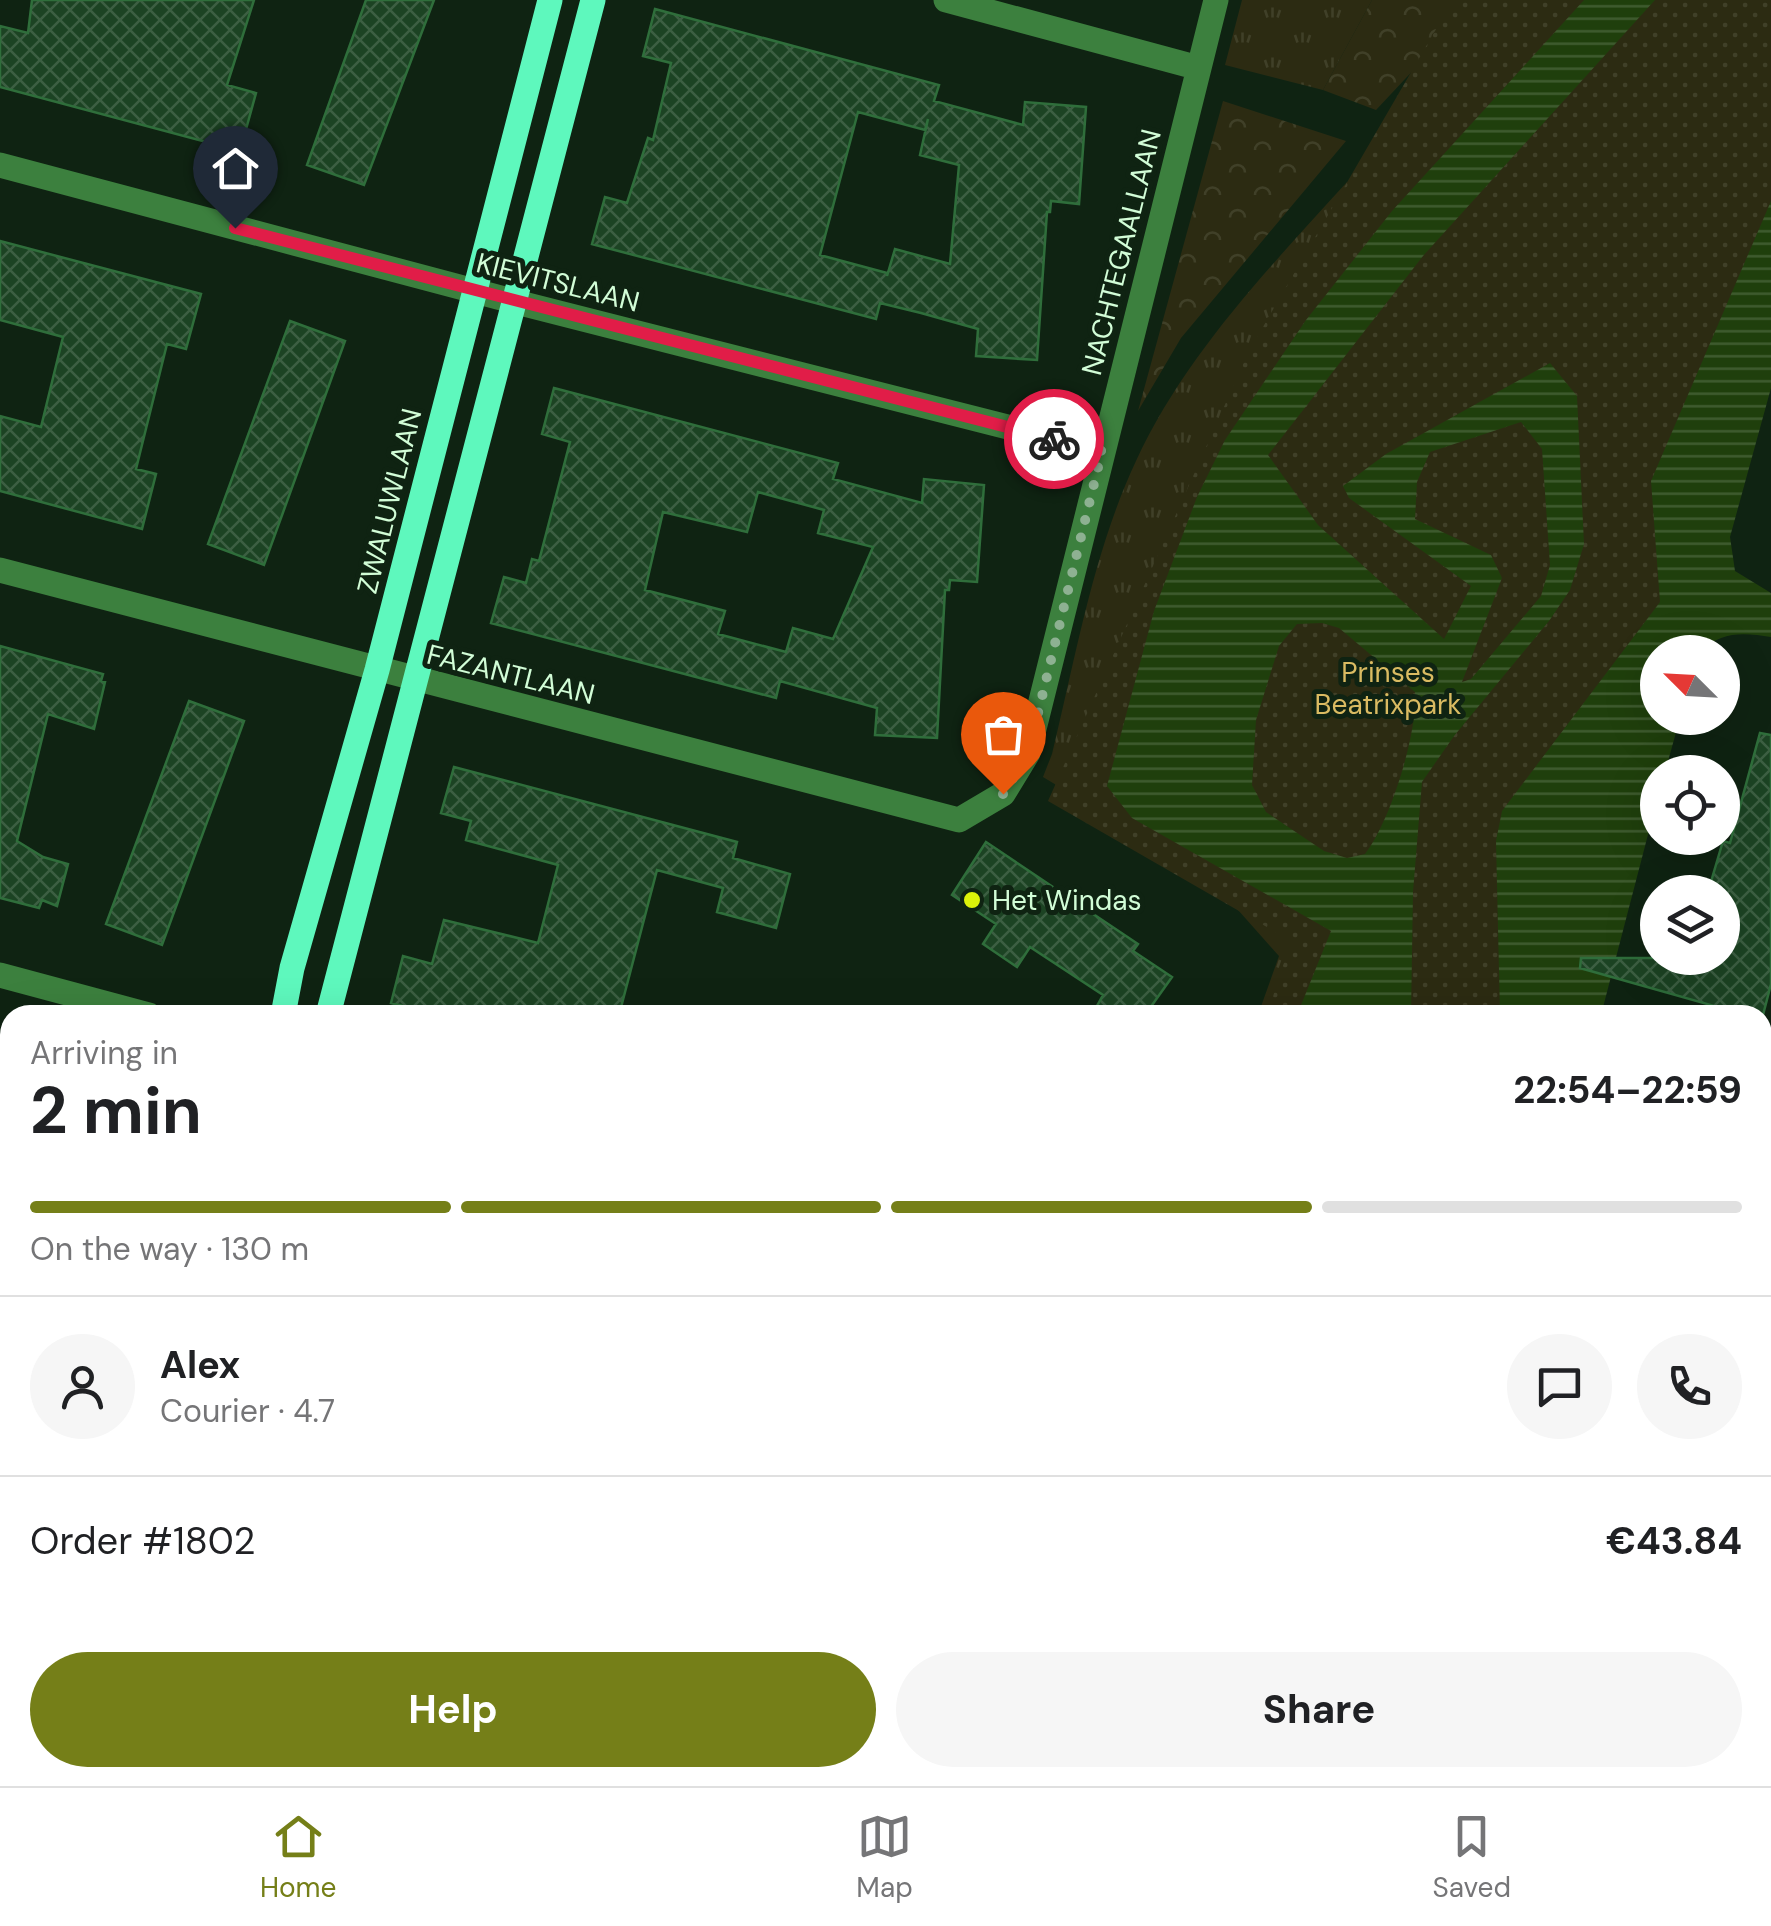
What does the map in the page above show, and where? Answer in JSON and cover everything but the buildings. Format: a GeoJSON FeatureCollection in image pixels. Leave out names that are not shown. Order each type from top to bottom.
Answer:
{"type":"FeatureCollection","features":[{"type":"Feature","properties":{"kind":"main road","name":"ZWALUWLAAN"},"geometry":{"type":"LineString","coordinates":[[285,1005],[550,0]]}},
{"type":"Feature","properties":{"kind":"main road"},"geometry":{"type":"LineString","coordinates":[[331,1005],[592,0]]}},
{"type":"Feature","properties":{"kind":"street"},"geometry":{"type":"LineString","coordinates":[[946,0],[1198,68]]}},
{"type":"Feature","properties":{"kind":"street","name":"NACHTEGAALLAAN"},"geometry":{"type":"LineString","coordinates":[[1003,794],[1028,754],[1216,0]]}},
{"type":"Feature","properties":{"kind":"street","name":"KIEVITSLAAN"},"geometry":{"type":"LineString","coordinates":[[0,165],[1102,451]]}},
{"type":"Feature","properties":{"kind":"street","name":"FAZANTLAAN"},"geometry":{"type":"LineString","coordinates":[[0,570],[959,820],[1003,794]]}},
{"type":"Feature","properties":{"kind":"street"},"geometry":{"type":"LineString","coordinates":[[0,975],[112,1005]]}},
{"type":"Feature","properties":{"kind":"green space"},"geometry":{"type":"Polygon","coordinates":[[[1242,0],[1372,0],[1323,90],[1225,65],[1242,0]]]}},
{"type":"Feature","properties":{"kind":"green space"},"geometry":{"type":"Polygon","coordinates":[[[1372,0],[1479,0],[1376,110],[1323,90],[1372,0]]]}},
{"type":"Feature","properties":{"kind":"green space","name":"Prinses Beatrixpark"},"geometry":{"type":"Polygon","coordinates":[[[1453,0],[1771,0],[1771,278],[1663,635],[1640,635],[1643,735],[1593,1005],[1270,1005],[1291,941],[1048,801],[1249,351],[1453,0]]]}},
{"type":"Feature","properties":{"kind":"green space"},"geometry":{"type":"Polygon","coordinates":[[[1223,101],[1346,141],[1181,338],[1138,411],[1223,101]]]}},
{"type":"Feature","properties":{"kind":"green space"},"geometry":{"type":"Polygon","coordinates":[[[1347,182],[1383,223],[1331,931],[1301,1005],[1262,1005],[1279,956],[1223,893],[1133,831],[1043,777],[1097,568],[1136,461],[1179,385],[1259,280],[1347,182]]]}},
{"type":"Feature","properties":{"kind":"shaded area"},"geometry":{"type":"Polygon","coordinates":[[[1584,0],[1655,0],[1423,256],[1268,455],[1318,525],[1444,639],[1471,586],[1349,498],[1343,486],[1386,454],[1550,363],[1577,396],[1584,544],[1570,590],[1422,782],[1413,892],[1411,1005],[1301,1005],[1331,931],[1132,818],[1107,786],[1154,611],[1197,497],[1225,440],[1306,320],[1392,211],[1584,0]],[[1521,422],[1430,452],[1417,482],[1415,519],[1491,555],[1502,578],[1462,682],[1471,679],[1541,596],[1550,565],[1542,449],[1521,422]],[[1322,623],[1297,624],[1279,646],[1256,720],[1252,785],[1266,812],[1324,851],[1347,858],[1365,854],[1384,821],[1407,753],[1415,692],[1339,628],[1322,623]]]}},
{"type":"Feature","properties":{"kind":"shaded area"},"geometry":{"type":"Polygon","coordinates":[[[1771,201],[1771,388],[1730,537],[1735,571],[1771,593],[1771,637],[1640,635],[1640,735],[1675,735],[1670,755],[1640,755],[1643,855],[1604,1005],[1500,1005],[1496,841],[1502,811],[1660,602],[1651,481],[1771,201]]]}},
{"type":"Feature","properties":{"kind":"way so far"},"geometry":{"type":"LineString","coordinates":[[1003,794],[1028,754],[1102,451],[1054,439]]}},
{"type":"Feature","properties":{"kind":"place","name":"Het Windas"},"geometry":{"type":"Point","coordinates":[972,900]}},
{"type":"Feature","properties":{"kind":"route"},"geometry":{"type":"LineString","coordinates":[[235,228],[1054,439]]}}]}
